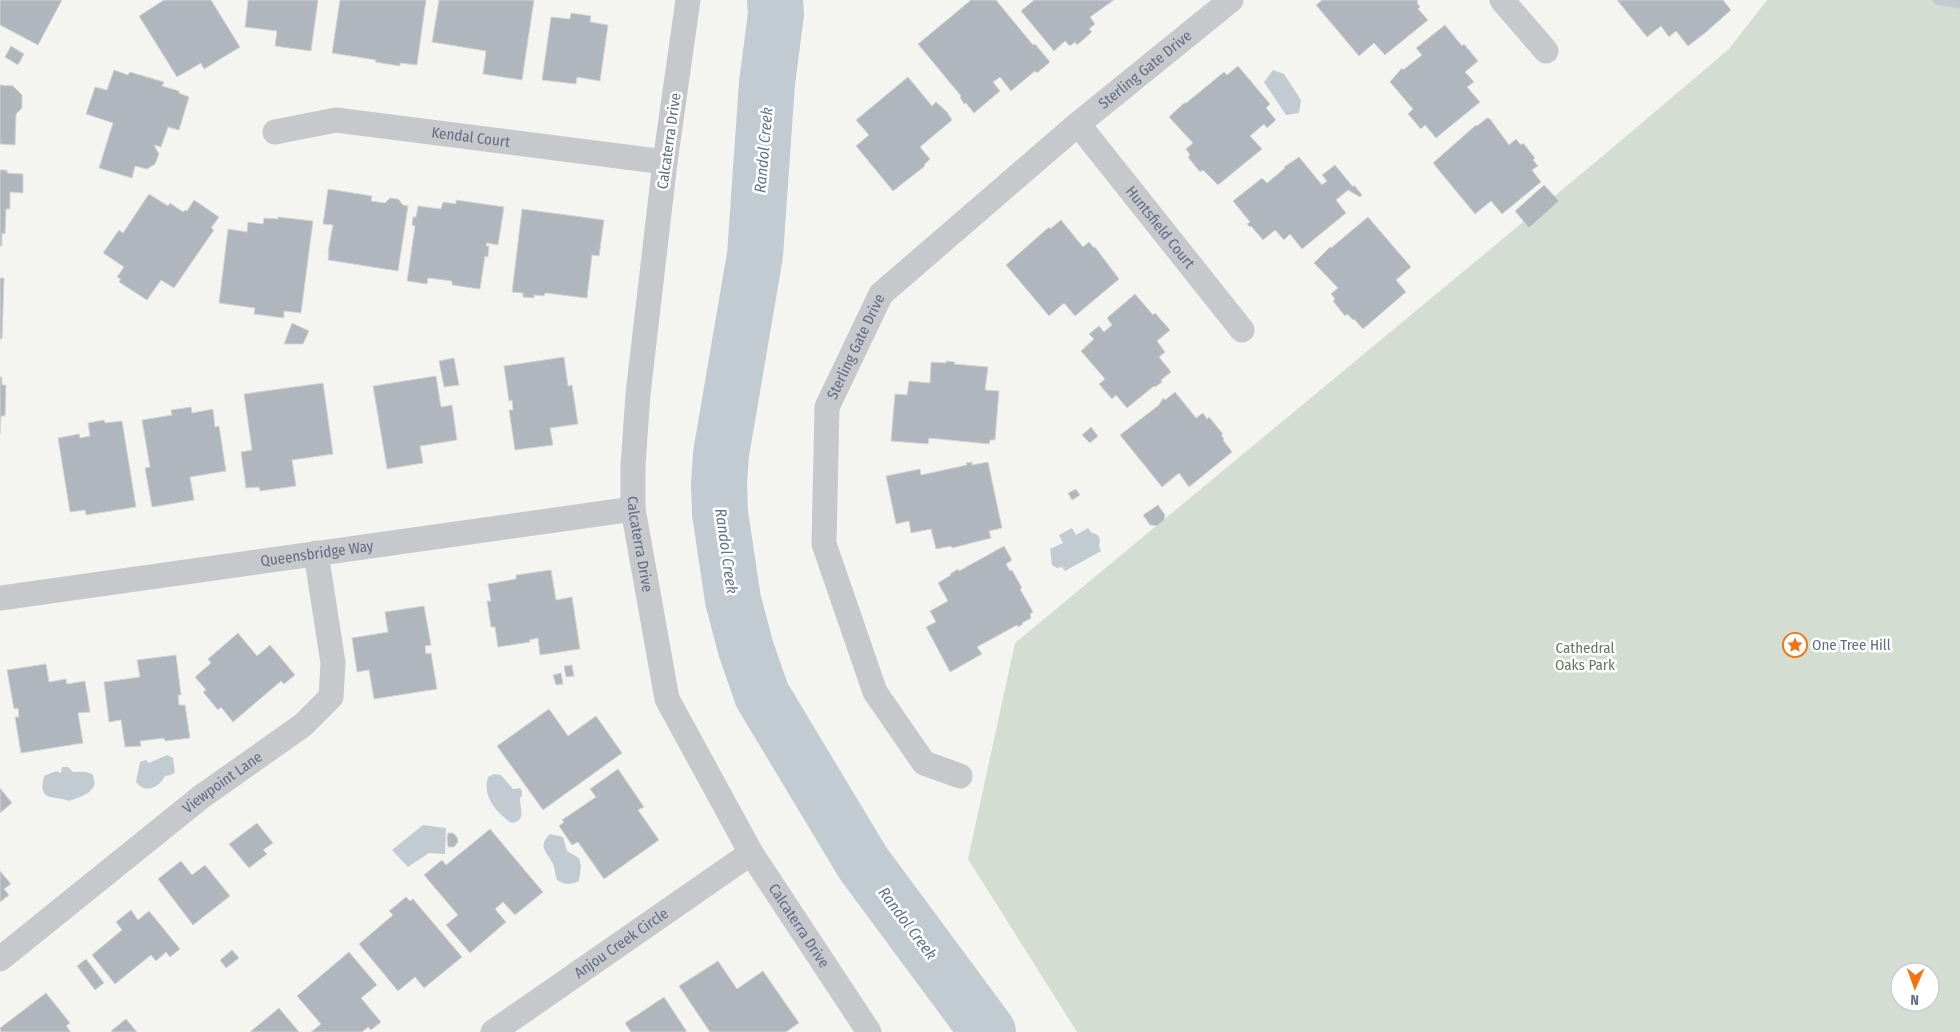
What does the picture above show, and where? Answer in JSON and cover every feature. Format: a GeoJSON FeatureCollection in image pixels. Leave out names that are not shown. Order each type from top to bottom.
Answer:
{"type":"FeatureCollection","features":[{"type":"Feature","properties":{"kind":"street","name":"Calcaterra Drive"},"geometry":{"type":"LineString","coordinates":[[688,0],[665,162],[638,394],[633,466],[633,509],[667,699],[751,854],[869,1032]]}},
{"type":"Feature","properties":{"kind":"street","name":"Sterling Gate Drive"},"geometry":{"type":"LineString","coordinates":[[960,776],[924,763],[875,692],[824,544],[827,407],[881,294],[1078,124],[1231,0]]}},
{"type":"Feature","properties":{"kind":"street"},"geometry":{"type":"LineString","coordinates":[[1502,0],[1546,51]]}},
{"type":"Feature","properties":{"kind":"street","name":"Kendal Court"},"geometry":{"type":"LineString","coordinates":[[275,132],[336,120],[665,162]]}},
{"type":"Feature","properties":{"kind":"street","name":"Huntsfield Court"},"geometry":{"type":"LineString","coordinates":[[1078,124],[1242,330]]}},
{"type":"Feature","properties":{"kind":"street","name":"Queensbridge Way"},"geometry":{"type":"LineString","coordinates":[[0,598],[633,509]]}},
{"type":"Feature","properties":{"kind":"street","name":"Viewpoint Lane"},"geometry":{"type":"LineString","coordinates":[[0,960],[201,797],[303,725],[331,697],[333,663],[316,553]]}},
{"type":"Feature","properties":{"kind":"street","name":"Anjou Creek Circle"},"geometry":{"type":"LineString","coordinates":[[493,1032],[751,854]]}},
{"type":"Feature","properties":{"kind":"green space","name":"Cathedral Oaks Park"},"geometry":{"type":"Polygon","coordinates":[[[1767,0],[1960,0],[1960,1032],[1077,1032],[968,859],[1015,643],[1604,155],[1729,49],[1767,0]]]}},
{"type":"Feature","properties":{"kind":"shaded area"},"geometry":{"type":"Polygon","coordinates":[[[1273,70],[1284,74],[1301,100],[1299,113],[1286,115],[1264,82],[1273,70]]]}},
{"type":"Feature","properties":{"kind":"shaded area"},"geometry":{"type":"Polygon","coordinates":[[[1072,528],[1076,535],[1088,528],[1092,533],[1097,534],[1100,539],[1099,546],[1101,551],[1065,571],[1062,567],[1057,568],[1052,565],[1050,549],[1063,543],[1059,535],[1072,528]]]}},
{"type":"Feature","properties":{"kind":"shaded area"},"geometry":{"type":"Polygon","coordinates":[[[167,755],[173,758],[175,772],[165,776],[159,784],[152,788],[143,788],[136,782],[140,762],[146,760],[149,763],[167,755]]]}},
{"type":"Feature","properties":{"kind":"shaded area"},"geometry":{"type":"Polygon","coordinates":[[[62,767],[68,767],[73,772],[91,774],[95,784],[91,791],[69,801],[45,794],[42,785],[44,776],[56,771],[61,773],[62,767]]]}},
{"type":"Feature","properties":{"kind":"shaded area"},"geometry":{"type":"Polygon","coordinates":[[[494,774],[501,775],[513,789],[520,788],[522,791],[520,798],[522,814],[516,822],[511,823],[505,819],[489,797],[487,791],[488,777],[494,774]]]}},
{"type":"Feature","properties":{"kind":"shaded area"},"geometry":{"type":"Polygon","coordinates":[[[423,825],[446,828],[445,854],[429,853],[408,867],[392,850],[423,825]]]}},
{"type":"Feature","properties":{"kind":"shaded area"},"geometry":{"type":"Polygon","coordinates":[[[550,834],[563,837],[567,851],[579,858],[581,866],[579,881],[568,884],[557,880],[554,866],[544,849],[544,842],[550,834]]]}},
{"type":"Feature","properties":{"kind":"building"},"geometry":{"type":"Polygon","coordinates":[[[0,0],[62,0],[38,45],[0,25],[0,0]]]}},
{"type":"Feature","properties":{"kind":"building"},"geometry":{"type":"Polygon","coordinates":[[[164,0],[211,0],[240,47],[204,69],[201,63],[177,77],[139,16],[164,0]]]}},
{"type":"Feature","properties":{"kind":"building"},"geometry":{"type":"Polygon","coordinates":[[[248,0],[318,0],[311,51],[275,46],[277,31],[245,27],[248,0]]]}},
{"type":"Feature","properties":{"kind":"building"},"geometry":{"type":"Polygon","coordinates":[[[340,0],[426,0],[417,65],[400,63],[400,66],[332,53],[340,0]]]}},
{"type":"Feature","properties":{"kind":"building"},"geometry":{"type":"Polygon","coordinates":[[[439,0],[534,0],[522,80],[483,74],[486,51],[432,42],[439,0]]]}},
{"type":"Feature","properties":{"kind":"building"},"geometry":{"type":"Polygon","coordinates":[[[971,0],[996,0],[1033,45],[1035,44],[1050,62],[1037,73],[1035,71],[1011,91],[1000,77],[993,82],[1000,91],[974,113],[966,103],[964,104],[961,96],[918,44],[971,0]]]}},
{"type":"Feature","properties":{"kind":"building"},"geometry":{"type":"Polygon","coordinates":[[[1034,0],[1114,0],[1090,17],[1095,24],[1089,29],[1092,32],[1077,45],[1075,42],[1070,46],[1065,41],[1054,51],[1021,11],[1034,0]]]}},
{"type":"Feature","properties":{"kind":"building"},"geometry":{"type":"Polygon","coordinates":[[[1322,0],[1417,0],[1420,7],[1418,9],[1428,20],[1385,55],[1374,43],[1359,56],[1316,5],[1322,0]]]}},
{"type":"Feature","properties":{"kind":"building"},"geometry":{"type":"Polygon","coordinates":[[[1617,0],[1723,0],[1731,10],[1688,46],[1676,31],[1669,37],[1661,26],[1647,37],[1617,0]]]}},
{"type":"Feature","properties":{"kind":"building"},"geometry":{"type":"Polygon","coordinates":[[[571,13],[591,16],[590,22],[608,25],[600,81],[577,77],[576,84],[542,80],[551,17],[570,19],[571,13]]]}},
{"type":"Feature","properties":{"kind":"building"},"geometry":{"type":"Polygon","coordinates":[[[1445,25],[1462,46],[1464,44],[1478,61],[1465,72],[1474,82],[1467,87],[1480,102],[1436,138],[1425,125],[1421,129],[1408,114],[1413,109],[1390,82],[1402,68],[1403,70],[1422,55],[1416,48],[1445,25]]]}},
{"type":"Feature","properties":{"kind":"building"},"geometry":{"type":"Polygon","coordinates":[[[11,46],[24,54],[18,65],[5,57],[11,46]]]}},
{"type":"Feature","properties":{"kind":"building"},"geometry":{"type":"Polygon","coordinates":[[[1238,66],[1270,104],[1266,108],[1276,120],[1267,128],[1264,124],[1250,136],[1262,149],[1218,185],[1203,170],[1200,172],[1188,157],[1190,155],[1186,149],[1193,143],[1169,117],[1224,72],[1227,75],[1238,66]]]}},
{"type":"Feature","properties":{"kind":"building"},"geometry":{"type":"Polygon","coordinates":[[[114,70],[128,75],[130,72],[164,82],[162,86],[179,91],[179,93],[189,97],[179,130],[168,127],[161,147],[154,145],[159,154],[155,164],[147,169],[135,166],[132,178],[99,168],[113,123],[86,114],[95,87],[107,90],[114,70]]]}},
{"type":"Feature","properties":{"kind":"building"},"geometry":{"type":"Polygon","coordinates":[[[908,77],[932,106],[936,102],[947,112],[952,120],[920,147],[930,159],[925,166],[893,191],[856,146],[869,135],[856,120],[908,77]]]}},
{"type":"Feature","properties":{"kind":"building"},"geometry":{"type":"Polygon","coordinates":[[[0,85],[13,86],[22,95],[22,108],[16,114],[15,145],[0,144],[0,85]]]}},
{"type":"Feature","properties":{"kind":"building"},"geometry":{"type":"Polygon","coordinates":[[[1487,118],[1490,119],[1509,145],[1516,139],[1521,145],[1523,143],[1535,158],[1533,160],[1538,166],[1532,170],[1541,182],[1502,214],[1491,201],[1475,214],[1433,163],[1476,125],[1487,118]]]}},
{"type":"Feature","properties":{"kind":"building"},"geometry":{"type":"Polygon","coordinates":[[[1299,157],[1322,185],[1327,181],[1322,175],[1335,165],[1362,195],[1360,197],[1348,190],[1336,200],[1346,213],[1302,249],[1290,234],[1284,240],[1275,230],[1263,240],[1247,224],[1250,222],[1233,201],[1262,178],[1267,183],[1284,167],[1299,157]]]}},
{"type":"Feature","properties":{"kind":"building"},"geometry":{"type":"Polygon","coordinates":[[[0,170],[7,170],[7,173],[23,174],[23,193],[10,192],[10,209],[6,209],[5,234],[2,233],[2,246],[0,246],[0,170]]]}},
{"type":"Feature","properties":{"kind":"building"},"geometry":{"type":"Polygon","coordinates":[[[1544,185],[1559,201],[1529,228],[1515,211],[1544,185]]]}},
{"type":"Feature","properties":{"kind":"building"},"geometry":{"type":"Polygon","coordinates":[[[328,189],[372,196],[371,201],[385,203],[390,198],[398,199],[403,205],[408,206],[398,271],[328,260],[333,225],[323,224],[328,189]]]}},
{"type":"Feature","properties":{"kind":"building"},"geometry":{"type":"Polygon","coordinates":[[[149,194],[168,206],[170,203],[183,212],[187,211],[194,200],[219,217],[211,228],[214,230],[174,288],[161,280],[147,300],[119,282],[121,279],[117,277],[124,267],[103,253],[119,230],[123,233],[149,194]]]}},
{"type":"Feature","properties":{"kind":"building"},"geometry":{"type":"Polygon","coordinates":[[[456,200],[504,207],[498,245],[487,243],[486,246],[489,246],[488,257],[485,256],[480,289],[452,285],[452,281],[428,278],[427,284],[407,281],[415,226],[412,225],[413,217],[416,217],[418,206],[441,209],[443,202],[456,204],[456,200]]]}},
{"type":"Feature","properties":{"kind":"building"},"geometry":{"type":"Polygon","coordinates":[[[522,209],[604,220],[599,256],[592,255],[587,298],[545,293],[544,296],[534,295],[534,298],[523,297],[523,293],[512,292],[522,209]]]}},
{"type":"Feature","properties":{"kind":"building"},"geometry":{"type":"Polygon","coordinates":[[[278,217],[313,221],[301,313],[284,311],[284,318],[254,314],[255,308],[219,303],[228,229],[247,232],[248,222],[263,224],[264,218],[278,219],[278,217]]]}},
{"type":"Feature","properties":{"kind":"building"},"geometry":{"type":"Polygon","coordinates":[[[1368,217],[1411,267],[1396,280],[1406,292],[1363,329],[1354,319],[1347,314],[1345,316],[1333,301],[1335,299],[1331,294],[1338,288],[1314,263],[1330,247],[1368,217]]]}},
{"type":"Feature","properties":{"kind":"building"},"geometry":{"type":"Polygon","coordinates":[[[1061,220],[1083,247],[1089,242],[1095,247],[1119,279],[1075,316],[1064,303],[1049,316],[1006,265],[1049,227],[1050,229],[1061,220]]]}},
{"type":"Feature","properties":{"kind":"building"},"geometry":{"type":"Polygon","coordinates":[[[0,278],[4,278],[2,339],[0,339],[0,278]]]}},
{"type":"Feature","properties":{"kind":"building"},"geometry":{"type":"Polygon","coordinates":[[[1135,294],[1153,315],[1155,313],[1170,330],[1157,341],[1165,352],[1159,357],[1171,372],[1161,380],[1162,382],[1154,386],[1127,408],[1116,395],[1112,399],[1099,384],[1105,379],[1081,351],[1094,339],[1089,334],[1099,326],[1104,332],[1112,325],[1107,318],[1135,294]]]}},
{"type":"Feature","properties":{"kind":"building"},"geometry":{"type":"Polygon","coordinates":[[[292,323],[309,331],[303,344],[284,344],[292,323]]]}},
{"type":"Feature","properties":{"kind":"building"},"geometry":{"type":"Polygon","coordinates":[[[564,357],[568,386],[572,385],[578,424],[550,428],[553,445],[515,450],[509,410],[513,410],[512,400],[509,401],[504,366],[564,357]]]}},
{"type":"Feature","properties":{"kind":"building"},"geometry":{"type":"Polygon","coordinates":[[[454,358],[459,385],[444,387],[439,361],[454,358]]]}},
{"type":"Feature","properties":{"kind":"building"},"geometry":{"type":"Polygon","coordinates":[[[946,361],[955,362],[954,364],[988,367],[985,390],[999,391],[995,440],[990,440],[989,444],[929,438],[928,444],[891,441],[895,394],[907,395],[909,381],[930,383],[931,362],[946,363],[946,361]]]}},
{"type":"Feature","properties":{"kind":"building"},"geometry":{"type":"Polygon","coordinates":[[[436,376],[441,407],[452,405],[457,440],[420,446],[423,463],[387,469],[373,386],[436,376]]]}},
{"type":"Feature","properties":{"kind":"building"},"geometry":{"type":"Polygon","coordinates":[[[0,377],[2,377],[2,385],[6,385],[5,416],[1,416],[0,434],[0,377]]]}},
{"type":"Feature","properties":{"kind":"building"},"geometry":{"type":"Polygon","coordinates":[[[323,383],[333,454],[292,460],[296,486],[260,491],[259,487],[246,488],[241,452],[252,450],[244,394],[323,383]]]}},
{"type":"Feature","properties":{"kind":"building"},"geometry":{"type":"Polygon","coordinates":[[[1175,392],[1196,418],[1203,413],[1207,419],[1209,417],[1223,434],[1221,435],[1223,440],[1232,452],[1189,487],[1179,473],[1162,487],[1120,435],[1159,405],[1163,398],[1165,400],[1175,392]]]}},
{"type":"Feature","properties":{"kind":"building"},"geometry":{"type":"Polygon","coordinates":[[[191,407],[192,413],[213,409],[215,427],[219,426],[226,471],[190,477],[194,500],[152,507],[145,468],[150,467],[142,420],[172,415],[171,410],[191,407]]]}},
{"type":"Feature","properties":{"kind":"building"},"geometry":{"type":"Polygon","coordinates":[[[104,420],[105,423],[122,421],[136,507],[86,515],[85,510],[70,512],[58,438],[79,434],[80,438],[90,436],[88,423],[104,420]]]}},
{"type":"Feature","properties":{"kind":"building"},"geometry":{"type":"Polygon","coordinates":[[[1091,427],[1098,436],[1090,443],[1082,435],[1091,427]]]}},
{"type":"Feature","properties":{"kind":"building"},"geometry":{"type":"Polygon","coordinates":[[[972,462],[972,465],[988,462],[1002,528],[989,531],[991,538],[952,548],[951,546],[936,549],[931,529],[911,533],[909,521],[896,524],[886,476],[920,469],[921,475],[967,465],[966,463],[972,462]]]}},
{"type":"Feature","properties":{"kind":"building"},"geometry":{"type":"Polygon","coordinates":[[[1076,489],[1080,495],[1072,500],[1068,493],[1076,489]]]}},
{"type":"Feature","properties":{"kind":"building"},"geometry":{"type":"Polygon","coordinates":[[[1158,505],[1165,515],[1164,520],[1157,526],[1150,525],[1143,515],[1158,505]]]}},
{"type":"Feature","properties":{"kind":"building"},"geometry":{"type":"Polygon","coordinates":[[[1004,546],[1012,560],[1006,564],[1010,571],[1012,570],[1022,588],[1020,589],[1033,612],[1030,614],[1031,618],[1018,627],[1017,625],[977,647],[982,654],[950,672],[926,627],[936,622],[930,611],[948,601],[938,583],[958,569],[959,571],[1004,546]]]}},
{"type":"Feature","properties":{"kind":"building"},"geometry":{"type":"Polygon","coordinates":[[[551,570],[556,600],[572,597],[580,649],[540,655],[538,638],[529,640],[530,642],[498,647],[495,627],[491,627],[487,601],[491,601],[488,584],[516,579],[516,575],[551,570]]]}},
{"type":"Feature","properties":{"kind":"building"},"geometry":{"type":"Polygon","coordinates":[[[424,606],[431,645],[425,646],[426,654],[431,653],[437,689],[374,699],[369,670],[357,672],[352,638],[388,632],[385,612],[424,606]]]}},
{"type":"Feature","properties":{"kind":"building"},"geometry":{"type":"Polygon","coordinates":[[[238,633],[257,656],[270,645],[295,675],[284,684],[281,681],[233,722],[221,707],[218,710],[203,692],[206,690],[195,677],[211,663],[208,659],[238,633]]]}},
{"type":"Feature","properties":{"kind":"building"},"geometry":{"type":"Polygon","coordinates":[[[176,655],[181,695],[178,695],[179,705],[185,705],[190,738],[165,741],[164,738],[140,741],[141,746],[125,747],[121,720],[109,722],[104,682],[140,677],[137,660],[176,655]]]}},
{"type":"Feature","properties":{"kind":"building"},"geometry":{"type":"Polygon","coordinates":[[[46,664],[49,682],[66,679],[67,684],[85,681],[90,712],[78,713],[83,743],[21,753],[15,717],[19,717],[18,708],[14,709],[7,670],[46,664]]]}},
{"type":"Feature","properties":{"kind":"building"},"geometry":{"type":"Polygon","coordinates":[[[572,665],[574,676],[566,677],[564,666],[572,665]]]}},
{"type":"Feature","properties":{"kind":"building"},"geometry":{"type":"Polygon","coordinates":[[[561,673],[563,684],[556,685],[553,675],[561,673]]]}},
{"type":"Feature","properties":{"kind":"building"},"geometry":{"type":"Polygon","coordinates":[[[549,709],[568,736],[596,716],[622,753],[543,810],[497,746],[549,709]]]}},
{"type":"Feature","properties":{"kind":"building"},"geometry":{"type":"Polygon","coordinates":[[[618,769],[644,807],[638,810],[659,840],[604,879],[578,842],[572,845],[559,826],[564,822],[562,820],[596,797],[590,789],[618,769]]]}},
{"type":"Feature","properties":{"kind":"building"},"geometry":{"type":"Polygon","coordinates":[[[0,788],[12,803],[0,813],[0,788]]]}},
{"type":"Feature","properties":{"kind":"building"},"geometry":{"type":"Polygon","coordinates":[[[257,823],[273,843],[263,850],[267,854],[249,868],[229,844],[257,823]]]}},
{"type":"Feature","properties":{"kind":"building"},"geometry":{"type":"Polygon","coordinates":[[[490,829],[543,892],[515,915],[503,902],[495,909],[506,922],[470,953],[446,925],[458,915],[424,875],[442,860],[446,865],[490,829]]]}},
{"type":"Feature","properties":{"kind":"building"},"geometry":{"type":"Polygon","coordinates":[[[448,833],[453,833],[457,837],[458,842],[454,847],[448,847],[448,833]]]}},
{"type":"Feature","properties":{"kind":"building"},"geometry":{"type":"Polygon","coordinates":[[[181,861],[192,875],[205,865],[230,896],[193,925],[158,879],[181,861]]]}},
{"type":"Feature","properties":{"kind":"building"},"geometry":{"type":"Polygon","coordinates":[[[0,871],[11,884],[4,889],[9,895],[0,902],[0,871]]]}},
{"type":"Feature","properties":{"kind":"building"},"geometry":{"type":"Polygon","coordinates":[[[406,897],[410,901],[413,899],[462,957],[424,988],[415,977],[398,991],[359,944],[393,915],[389,911],[406,897]]]}},
{"type":"Feature","properties":{"kind":"building"},"geometry":{"type":"Polygon","coordinates":[[[131,910],[138,920],[149,911],[180,949],[170,957],[166,952],[156,961],[151,955],[115,984],[92,955],[122,930],[116,922],[131,910]]]}},
{"type":"Feature","properties":{"kind":"building"},"geometry":{"type":"Polygon","coordinates":[[[232,950],[239,958],[226,968],[220,960],[232,950]]]}},
{"type":"Feature","properties":{"kind":"building"},"geometry":{"type":"Polygon","coordinates":[[[349,952],[377,985],[361,998],[381,1022],[371,1030],[368,1027],[362,1032],[311,1032],[321,1024],[297,996],[349,952]]]}},
{"type":"Feature","properties":{"kind":"building"},"geometry":{"type":"Polygon","coordinates":[[[86,959],[104,983],[95,990],[77,966],[86,959]]]}},
{"type":"Feature","properties":{"kind":"building"},"geometry":{"type":"Polygon","coordinates":[[[718,961],[737,989],[763,971],[799,1023],[786,1032],[710,1032],[679,986],[718,961]]]}},
{"type":"Feature","properties":{"kind":"building"},"geometry":{"type":"Polygon","coordinates":[[[46,993],[70,1023],[66,1026],[71,1032],[1,1032],[0,1028],[46,993]]]}},
{"type":"Feature","properties":{"kind":"building"},"geometry":{"type":"Polygon","coordinates":[[[664,997],[687,1032],[631,1032],[625,1023],[664,997]]]}},
{"type":"Feature","properties":{"kind":"building"},"geometry":{"type":"Polygon","coordinates":[[[279,1008],[299,1032],[250,1032],[279,1008]]]}},
{"type":"Feature","properties":{"kind":"building"},"geometry":{"type":"Polygon","coordinates":[[[126,1019],[137,1032],[111,1031],[126,1019]]]}},
{"type":"Feature","properties":{"kind":"waterway","name":"Randol Creek"},"geometry":{"type":"LineString","coordinates":[[775,0],[776,14],[767,83],[755,255],[721,454],[720,513],[733,600],[746,649],[762,695],[863,863],[988,1032]]}},
{"type":"Feature","properties":{"kind":"waterway"},"geometry":{"type":"LineString","coordinates":[[1937,0],[1960,4]]}},
{"type":"Feature","properties":{"kind":"place","name":"One Tree Hill"},"geometry":{"type":"Point","coordinates":[1795,645]}}]}
